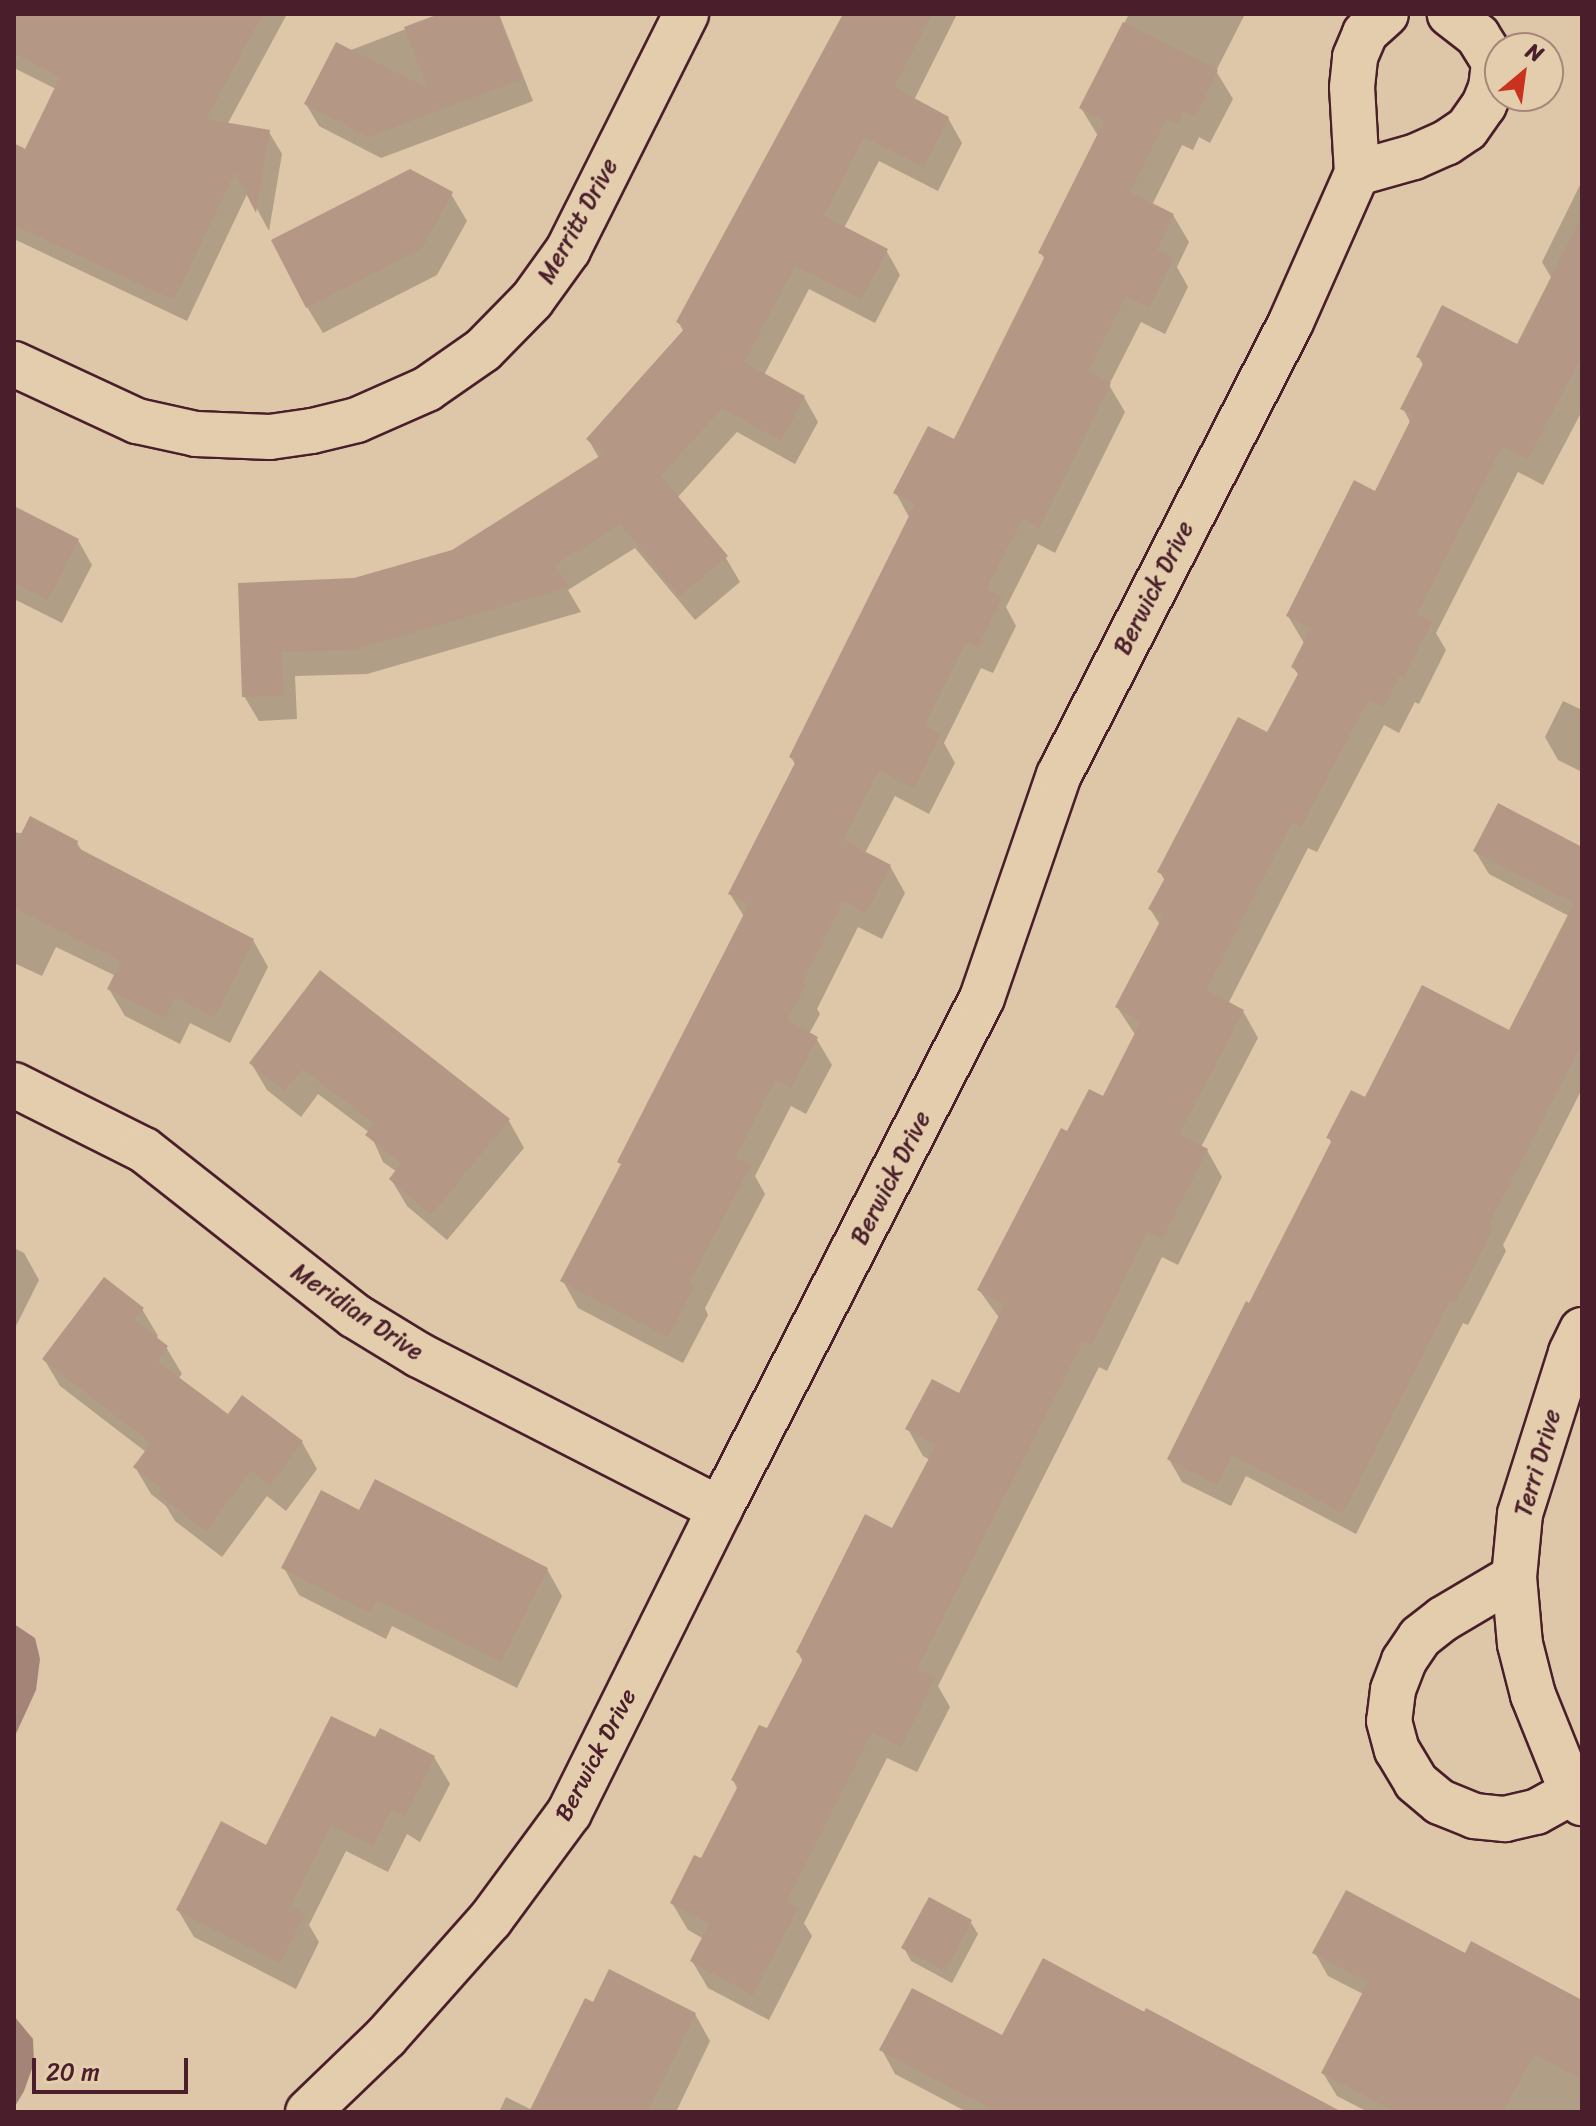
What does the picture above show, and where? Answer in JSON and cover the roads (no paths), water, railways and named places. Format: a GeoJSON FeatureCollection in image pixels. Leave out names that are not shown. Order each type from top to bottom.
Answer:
{"type":"FeatureCollection","features":[{"type":"Feature","properties":{"kind":"street","name":"Merritt Drive"},"geometry":{"type":"LineString","coordinates":[[14,364],[137,421],[196,434],[270,437],[312,431],[357,420],[427,389],[483,350],[532,300],[568,250],[686,14]]}},
{"type":"Feature","properties":{"kind":"street","name":"Berwick Drive"},"geometry":{"type":"LineString","coordinates":[[308,2112],[386,2037],[490,1920],[569,1813],[720,1509],[982,998],[1059,775],[1291,322],[1357,173],[1352,87],[1355,57],[1365,33],[1386,14]]}},
{"type":"Feature","properties":{"kind":"street"},"geometry":{"type":"LineString","coordinates":[[1357,173],[1414,157],[1446,143],[1467,129],[1484,105],[1491,88],[1494,62],[1478,36],[1450,14]]}},
{"type":"Feature","properties":{"kind":"street","name":"Meridian Drive"},"geometry":{"type":"LineString","coordinates":[[14,1085],[144,1150],[331,1298],[419,1355],[720,1509]]}},
{"type":"Feature","properties":{"kind":"street","name":"Terri Drive"},"geometry":{"type":"LineString","coordinates":[[1578,1797],[1533,1695],[1520,1644],[1514,1577],[1520,1514],[1571,1353],[1582,1330]]}},
{"type":"Feature","properties":{"kind":"street"},"geometry":{"type":"LineString","coordinates":[[1514,1577],[1443,1619],[1420,1637],[1393,1690],[1389,1721],[1397,1750],[1416,1782],[1440,1802],[1474,1816],[1505,1819],[1578,1797]]}}]}
